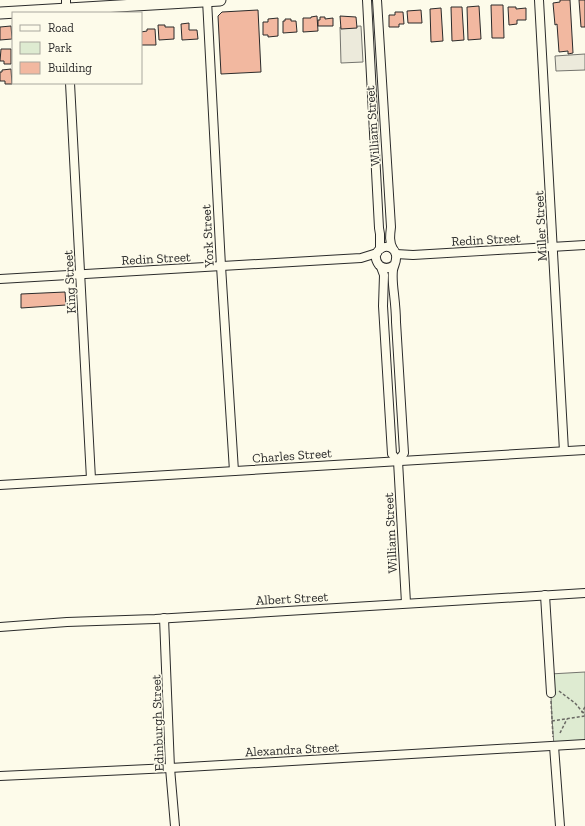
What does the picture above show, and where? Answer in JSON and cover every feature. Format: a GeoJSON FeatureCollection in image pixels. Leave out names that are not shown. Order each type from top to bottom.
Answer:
{"type":"FeatureCollection","features":[{"type":"Feature","properties":{"kind":"main road"},"geometry":{"type":"LineString","coordinates":[[0,13],[66,7],[220,0]]}},
{"type":"Feature","properties":{"kind":"street","name":"York Street"},"geometry":{"type":"LineString","coordinates":[[207,0],[221,266],[234,471]]}},
{"type":"Feature","properties":{"kind":"street","name":"William Street"},"geometry":{"type":"LineString","coordinates":[[367,0],[380,234],[378,251]]}},
{"type":"Feature","properties":{"kind":"street","name":"William Street"},"geometry":{"type":"LineString","coordinates":[[377,0],[391,227],[390,239],[395,257],[392,275],[404,453],[398,461]]}},
{"type":"Feature","properties":{"kind":"street","name":"Miller Street"},"geometry":{"type":"LineString","coordinates":[[539,0],[564,451]]}},
{"type":"Feature","properties":{"kind":"street","name":"King Street"},"geometry":{"type":"LineString","coordinates":[[70,84],[91,479]]}},
{"type":"Feature","properties":{"kind":"street","name":"Redin Street"},"geometry":{"type":"LineString","coordinates":[[395,257],[585,245]]}},
{"type":"Feature","properties":{"kind":"street"},"geometry":{"type":"LineString","coordinates":[[387,247],[395,257],[387,268],[379,265],[376,260],[378,251],[387,247]]}},
{"type":"Feature","properties":{"kind":"street","name":"Redin Street"},"geometry":{"type":"LineString","coordinates":[[0,279],[361,258],[378,251]]}},
{"type":"Feature","properties":{"kind":"street","name":"Redin Street"},"geometry":{"type":"LineString","coordinates":[[361,258],[379,265]]}},
{"type":"Feature","properties":{"kind":"street","name":"William Street"},"geometry":{"type":"LineString","coordinates":[[379,265],[384,275],[383,306],[392,454],[398,461],[406,603]]}},
{"type":"Feature","properties":{"kind":"street","name":"Charles Street"},"geometry":{"type":"LineString","coordinates":[[0,485],[585,450]]}},
{"type":"Feature","properties":{"kind":"street","name":"Albert Street"},"geometry":{"type":"LineString","coordinates":[[0,627],[585,593]]}},
{"type":"Feature","properties":{"kind":"street"},"geometry":{"type":"LineString","coordinates":[[545,595],[550,693]]}},
{"type":"Feature","properties":{"kind":"street","name":"Edinburgh Street"},"geometry":{"type":"LineString","coordinates":[[164,618],[170,768],[174,826]]}},
{"type":"Feature","properties":{"kind":"street","name":"Alexandra Street"},"geometry":{"type":"LineString","coordinates":[[0,776],[170,768],[585,744]]}},
{"type":"Feature","properties":{"kind":"street"},"geometry":{"type":"LineString","coordinates":[[554,746],[560,826]]}},
{"type":"Feature","properties":{"kind":"path"},"geometry":{"type":"LineString","coordinates":[[559,686],[559,692],[575,703],[585,715]]}},
{"type":"Feature","properties":{"kind":"path"},"geometry":{"type":"LineString","coordinates":[[550,693],[554,746]]}},
{"type":"Feature","properties":{"kind":"path"},"geometry":{"type":"LineString","coordinates":[[582,712],[585,707]]}},
{"type":"Feature","properties":{"kind":"path"},"geometry":{"type":"LineString","coordinates":[[552,721],[585,715]]}},
{"type":"Feature","properties":{"kind":"path"},"geometry":{"type":"LineString","coordinates":[[560,733],[567,719]]}},
{"type":"Feature","properties":{"kind":"green space"},"geometry":{"type":"Polygon","coordinates":[[[585,672],[585,744],[554,746],[550,674],[585,672]]]}},
{"type":"Feature","properties":{"kind":"shaded area"},"geometry":{"type":"Polygon","coordinates":[[[361,26],[363,62],[341,63],[340,27],[361,26]]]}},
{"type":"Feature","properties":{"kind":"shaded area"},"geometry":{"type":"Polygon","coordinates":[[[585,54],[585,70],[556,71],[555,56],[585,54]]]}},
{"type":"Feature","properties":{"kind":"building"},"geometry":{"type":"Polygon","coordinates":[[[560,0],[570,0],[573,53],[568,54],[568,51],[559,52],[557,24],[555,25],[553,3],[560,2],[560,0]]]}},
{"type":"Feature","properties":{"kind":"building"},"geometry":{"type":"Polygon","coordinates":[[[579,0],[585,0],[585,27],[581,27],[579,0]]]}},
{"type":"Feature","properties":{"kind":"building"},"geometry":{"type":"Polygon","coordinates":[[[491,5],[503,5],[504,38],[492,38],[491,5]]]}},
{"type":"Feature","properties":{"kind":"building"},"geometry":{"type":"Polygon","coordinates":[[[479,6],[481,39],[468,40],[467,7],[479,6]]]}},
{"type":"Feature","properties":{"kind":"building"},"geometry":{"type":"Polygon","coordinates":[[[451,7],[462,7],[464,40],[452,41],[451,7]]]}},
{"type":"Feature","properties":{"kind":"building"},"geometry":{"type":"Polygon","coordinates":[[[508,7],[516,7],[516,9],[526,8],[526,20],[517,20],[517,24],[509,25],[508,7]]]}},
{"type":"Feature","properties":{"kind":"building"},"geometry":{"type":"Polygon","coordinates":[[[441,8],[443,41],[431,42],[430,9],[441,8]]]}},
{"type":"Feature","properties":{"kind":"building"},"geometry":{"type":"Polygon","coordinates":[[[258,10],[261,72],[221,74],[218,16],[222,12],[258,10]]]}},
{"type":"Feature","properties":{"kind":"building"},"geometry":{"type":"Polygon","coordinates":[[[421,10],[422,23],[408,23],[407,11],[421,10]]]}},
{"type":"Feature","properties":{"kind":"building"},"geometry":{"type":"Polygon","coordinates":[[[395,12],[403,12],[404,24],[399,24],[399,27],[389,27],[389,15],[395,15],[395,12]]]}},
{"type":"Feature","properties":{"kind":"building"},"geometry":{"type":"Polygon","coordinates":[[[317,16],[318,31],[303,32],[303,18],[317,16]]]}},
{"type":"Feature","properties":{"kind":"building"},"geometry":{"type":"Polygon","coordinates":[[[340,16],[356,17],[357,28],[341,29],[340,16]]]}},
{"type":"Feature","properties":{"kind":"building"},"geometry":{"type":"Polygon","coordinates":[[[320,17],[325,17],[325,19],[333,18],[333,26],[318,26],[318,20],[320,20],[320,17]]]}},
{"type":"Feature","properties":{"kind":"building"},"geometry":{"type":"Polygon","coordinates":[[[278,18],[278,36],[268,37],[268,35],[263,35],[263,22],[268,22],[268,19],[278,18]]]}},
{"type":"Feature","properties":{"kind":"building"},"geometry":{"type":"Polygon","coordinates":[[[285,19],[296,21],[297,32],[283,33],[283,21],[285,21],[285,19]]]}},
{"type":"Feature","properties":{"kind":"building"},"geometry":{"type":"Polygon","coordinates":[[[189,23],[189,30],[197,30],[198,39],[182,40],[181,24],[189,23]]]}},
{"type":"Feature","properties":{"kind":"building"},"geometry":{"type":"Polygon","coordinates":[[[158,25],[174,27],[174,39],[159,40],[158,25]]]}},
{"type":"Feature","properties":{"kind":"building"},"geometry":{"type":"Polygon","coordinates":[[[11,26],[12,39],[0,40],[0,27],[11,26]]]}},
{"type":"Feature","properties":{"kind":"building"},"geometry":{"type":"Polygon","coordinates":[[[147,29],[155,29],[156,45],[142,45],[142,32],[147,31],[147,29]]]}},
{"type":"Feature","properties":{"kind":"building"},"geometry":{"type":"Polygon","coordinates":[[[1,49],[11,49],[11,64],[4,64],[4,61],[0,61],[1,49]]]}},
{"type":"Feature","properties":{"kind":"building"},"geometry":{"type":"Polygon","coordinates":[[[11,69],[12,84],[5,84],[5,81],[0,81],[0,72],[2,72],[2,70],[11,69]]]}},
{"type":"Feature","properties":{"kind":"building"},"geometry":{"type":"Polygon","coordinates":[[[65,292],[66,305],[21,308],[21,294],[65,292]]]}}]}
